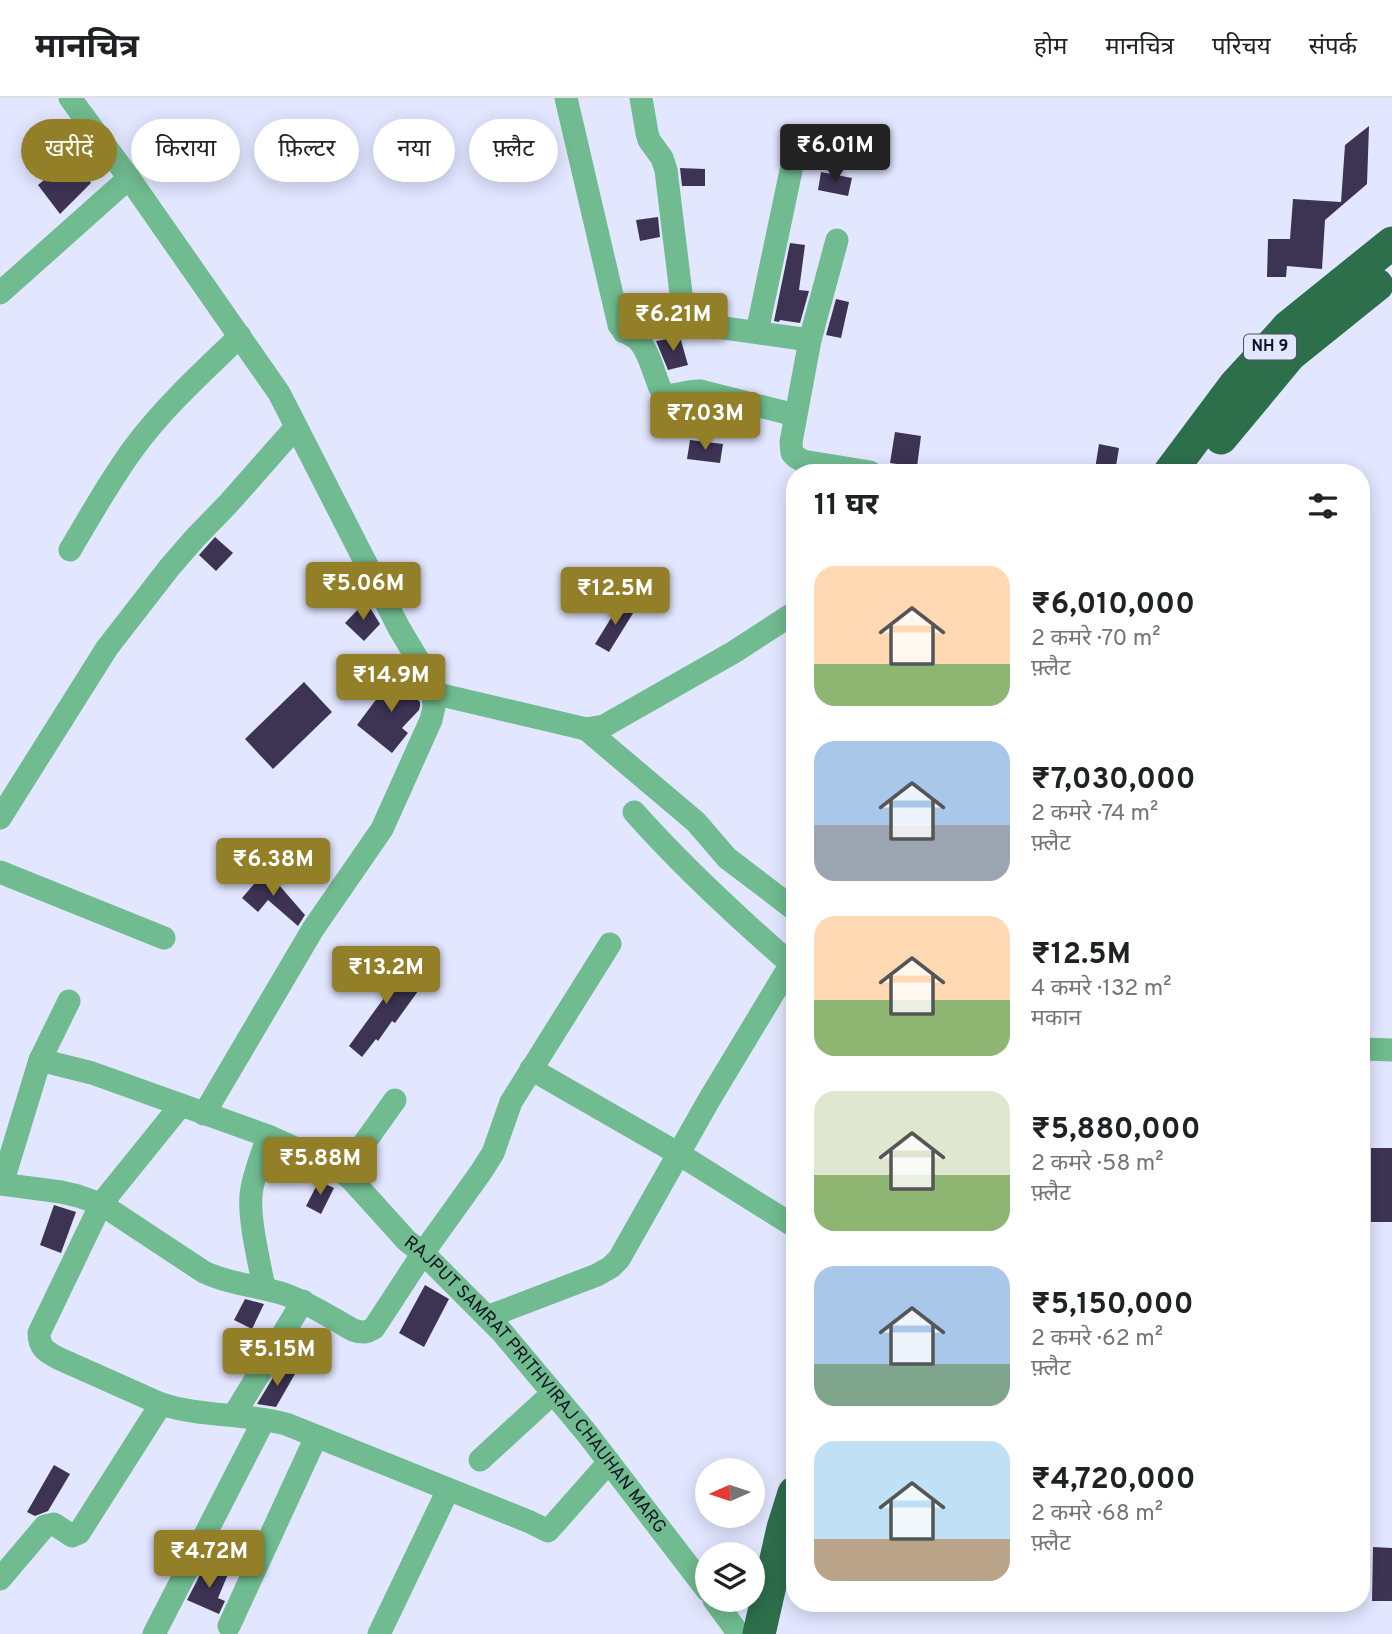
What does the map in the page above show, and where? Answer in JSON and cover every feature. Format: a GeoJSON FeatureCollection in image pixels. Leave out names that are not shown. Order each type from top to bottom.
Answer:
{"type":"FeatureCollection","features":[{"type":"Feature","properties":{"kind":"highway","name":"NH 9"},"geometry":{"type":"LineString","coordinates":[[1176,464],[1235,385],[1289,326],[1392,243]]}},
{"type":"Feature","properties":{"kind":"highway","name":"NH 9"},"geometry":{"type":"LineString","coordinates":[[1200,464],[1290,355],[1392,272]]}},
{"type":"Feature","properties":{"kind":"highway"},"geometry":{"type":"LineString","coordinates":[[759,1634],[786,1518]]}},
{"type":"Feature","properties":{"kind":"highway"},"geometry":{"type":"LineString","coordinates":[[781,1634],[786,1612]]}},
{"type":"Feature","properties":{"kind":"street"},"geometry":{"type":"LineString","coordinates":[[70,98],[279,393],[399,628],[427,676],[433,694],[431,720],[382,829],[308,936],[204,1114]]}},
{"type":"Feature","properties":{"kind":"street"},"geometry":{"type":"LineString","coordinates":[[566,98],[619,325],[624,332],[641,343],[661,391],[666,396],[700,391],[795,415]]}},
{"type":"Feature","properties":{"kind":"street"},"geometry":{"type":"LineString","coordinates":[[641,98],[646,133],[662,158],[666,170],[682,311],[688,321]]}},
{"type":"Feature","properties":{"kind":"street"},"geometry":{"type":"LineString","coordinates":[[757,332],[793,161]]}},
{"type":"Feature","properties":{"kind":"street"},"geometry":{"type":"LineString","coordinates":[[3,285],[129,178]]}},
{"type":"Feature","properties":{"kind":"street"},"geometry":{"type":"LineString","coordinates":[[821,464],[803,461],[796,457],[791,448],[810,340],[837,240]]}},
{"type":"Feature","properties":{"kind":"street"},"geometry":{"type":"LineString","coordinates":[[624,332],[688,321],[810,340]]}},
{"type":"Feature","properties":{"kind":"street"},"geometry":{"type":"LineString","coordinates":[[70,550],[122,463],[149,428],[240,336]]}},
{"type":"Feature","properties":{"kind":"street"},"geometry":{"type":"LineString","coordinates":[[0,818],[115,638],[169,568],[296,427]]}},
{"type":"Feature","properties":{"kind":"street"},"geometry":{"type":"LineString","coordinates":[[433,694],[586,729],[604,726],[734,652],[786,618]]}},
{"type":"Feature","properties":{"kind":"street"},"geometry":{"type":"LineString","coordinates":[[586,729],[696,822],[727,858],[786,903]]}},
{"type":"Feature","properties":{"kind":"street"},"geometry":{"type":"LineString","coordinates":[[634,812],[662,844],[727,908],[786,954]]}},
{"type":"Feature","properties":{"kind":"street"},"geometry":{"type":"LineString","coordinates":[[662,844],[696,822]]}},
{"type":"Feature","properties":{"kind":"street"},"geometry":{"type":"LineString","coordinates":[[0,872],[164,937]]}},
{"type":"Feature","properties":{"kind":"street"},"geometry":{"type":"LineString","coordinates":[[69,1001],[40,1060],[1,1184],[61,1192],[101,1204],[216,1278],[264,1288],[303,1301],[353,1330],[367,1333],[374,1328],[423,1252],[493,1153],[511,1102],[610,944]]}},
{"type":"Feature","properties":{"kind":"street"},"geometry":{"type":"LineString","coordinates":[[487,1317],[597,1275],[619,1259],[786,971]]}},
{"type":"Feature","properties":{"kind":"street"},"geometry":{"type":"LineString","coordinates":[[1370,1049],[1392,1050]]}},
{"type":"Feature","properties":{"kind":"street","name":"RAJPUT SAMRAT PRITHVIRAJ CHAUHAN MARG"},"geometry":{"type":"LineString","coordinates":[[40,1060],[92,1073],[268,1136],[328,1163],[351,1179],[407,1241],[423,1252],[501,1331],[609,1462],[695,1574]]}},
{"type":"Feature","properties":{"kind":"street"},"geometry":{"type":"LineString","coordinates":[[531,1069],[679,1154],[786,1221]]}},
{"type":"Feature","properties":{"kind":"street"},"geometry":{"type":"LineString","coordinates":[[343,1173],[396,1100]]}},
{"type":"Feature","properties":{"kind":"street"},"geometry":{"type":"LineString","coordinates":[[181,1105],[101,1204],[38,1333],[39,1343],[46,1351],[60,1360],[161,1404],[191,1412],[234,1415],[286,1424],[548,1531],[609,1462]]}},
{"type":"Feature","properties":{"kind":"street"},"geometry":{"type":"LineString","coordinates":[[264,1288],[251,1198],[268,1136]]}},
{"type":"Feature","properties":{"kind":"street"},"geometry":{"type":"LineString","coordinates":[[234,1415],[303,1301]]}},
{"type":"Feature","properties":{"kind":"street"},"geometry":{"type":"LineString","coordinates":[[480,1460],[553,1393]]}},
{"type":"Feature","properties":{"kind":"street"},"geometry":{"type":"LineString","coordinates":[[0,1579],[45,1526],[54,1524],[72,1536],[79,1533],[161,1404]]}},
{"type":"Feature","properties":{"kind":"street"},"geometry":{"type":"LineString","coordinates":[[154,1634],[264,1420]]}},
{"type":"Feature","properties":{"kind":"street"},"geometry":{"type":"LineString","coordinates":[[229,1626],[316,1437]]}},
{"type":"Feature","properties":{"kind":"street"},"geometry":{"type":"LineString","coordinates":[[379,1634],[448,1490]]}},
{"type":"Feature","properties":{"kind":"street"},"geometry":{"type":"LineString","coordinates":[[723,1612],[739,1634]]}},
{"type":"Feature","properties":{"kind":"building"},"geometry":{"type":"Polygon","coordinates":[[[1369,126],[1367,184],[1325,220],[1322,269],[1287,266],[1286,277],[1267,277],[1268,239],[1290,239],[1293,199],[1341,202],[1345,145],[1369,126]]]}},
{"type":"Feature","properties":{"kind":"building"},"geometry":{"type":"Polygon","coordinates":[[[803,142],[825,146],[820,170],[806,167],[806,157],[801,150],[803,142]]]}},
{"type":"Feature","properties":{"kind":"building"},"geometry":{"type":"Polygon","coordinates":[[[680,168],[705,169],[705,186],[682,186],[680,168]]]}},
{"type":"Feature","properties":{"kind":"building"},"geometry":{"type":"Polygon","coordinates":[[[821,172],[852,178],[848,196],[818,190],[821,172]]]}},
{"type":"Feature","properties":{"kind":"building"},"geometry":{"type":"Polygon","coordinates":[[[42,182],[91,183],[60,214],[38,185],[42,182]]]}},
{"type":"Feature","properties":{"kind":"building"},"geometry":{"type":"Polygon","coordinates":[[[658,217],[660,237],[640,241],[636,220],[658,217]]]}},
{"type":"Feature","properties":{"kind":"building"},"geometry":{"type":"Polygon","coordinates":[[[790,243],[805,245],[799,290],[809,291],[800,323],[774,321],[790,243]]]}},
{"type":"Feature","properties":{"kind":"building"},"geometry":{"type":"Polygon","coordinates":[[[836,299],[849,302],[841,338],[826,335],[836,299]]]}},
{"type":"Feature","properties":{"kind":"building"},"geometry":{"type":"Polygon","coordinates":[[[680,337],[688,365],[668,370],[656,341],[680,337]]]}},
{"type":"Feature","properties":{"kind":"building"},"geometry":{"type":"Polygon","coordinates":[[[895,432],[921,436],[917,464],[890,463],[895,432]]]}},
{"type":"Feature","properties":{"kind":"building"},"geometry":{"type":"Polygon","coordinates":[[[690,440],[723,444],[720,463],[687,459],[690,440]]]}},
{"type":"Feature","properties":{"kind":"building"},"geometry":{"type":"Polygon","coordinates":[[[1099,444],[1119,448],[1116,464],[1096,464],[1099,444]]]}},
{"type":"Feature","properties":{"kind":"building"},"geometry":{"type":"Polygon","coordinates":[[[215,537],[233,553],[216,571],[199,555],[215,537]]]}},
{"type":"Feature","properties":{"kind":"building"},"geometry":{"type":"Polygon","coordinates":[[[366,601],[380,624],[364,641],[345,623],[366,601]]]}},
{"type":"Feature","properties":{"kind":"building"},"geometry":{"type":"Polygon","coordinates":[[[621,602],[635,610],[609,652],[595,644],[621,602]]]}},
{"type":"Feature","properties":{"kind":"building"},"geometry":{"type":"Polygon","coordinates":[[[401,674],[415,689],[411,693],[420,702],[420,706],[402,728],[408,733],[392,753],[357,725],[401,674]]]}},
{"type":"Feature","properties":{"kind":"building"},"geometry":{"type":"Polygon","coordinates":[[[304,682],[332,712],[273,769],[245,739],[304,682]]]}},
{"type":"Feature","properties":{"kind":"building"},"geometry":{"type":"Polygon","coordinates":[[[266,870],[305,915],[298,926],[268,900],[258,912],[242,898],[266,870]]]}},
{"type":"Feature","properties":{"kind":"building"},"geometry":{"type":"Polygon","coordinates":[[[385,960],[421,987],[395,1023],[392,1021],[362,1057],[349,1046],[389,991],[372,980],[385,960]]]}},
{"type":"Feature","properties":{"kind":"building"},"geometry":{"type":"Polygon","coordinates":[[[1371,1148],[1392,1148],[1392,1222],[1371,1222],[1371,1148]]]}},
{"type":"Feature","properties":{"kind":"building"},"geometry":{"type":"Polygon","coordinates":[[[319,1181],[334,1188],[321,1214],[306,1206],[319,1181]]]}},
{"type":"Feature","properties":{"kind":"building"},"geometry":{"type":"Polygon","coordinates":[[[54,1205],[76,1212],[61,1253],[40,1245],[54,1205]]]}},
{"type":"Feature","properties":{"kind":"building"},"geometry":{"type":"Polygon","coordinates":[[[425,1285],[449,1299],[424,1347],[399,1333],[425,1285]]]}},
{"type":"Feature","properties":{"kind":"building"},"geometry":{"type":"Polygon","coordinates":[[[245,1299],[264,1304],[252,1329],[234,1320],[245,1299]]]}},
{"type":"Feature","properties":{"kind":"building"},"geometry":{"type":"Polygon","coordinates":[[[280,1366],[295,1374],[276,1407],[257,1404],[280,1366]]]}},
{"type":"Feature","properties":{"kind":"building"},"geometry":{"type":"Polygon","coordinates":[[[54,1465],[70,1474],[48,1511],[35,1516],[27,1512],[54,1465]]]}},
{"type":"Feature","properties":{"kind":"building"},"geometry":{"type":"Polygon","coordinates":[[[1373,1547],[1392,1548],[1392,1601],[1372,1601],[1373,1547]]]}},
{"type":"Feature","properties":{"kind":"building"},"geometry":{"type":"Polygon","coordinates":[[[205,1565],[228,1574],[218,1598],[225,1601],[219,1614],[187,1600],[205,1565]]]}}]}
